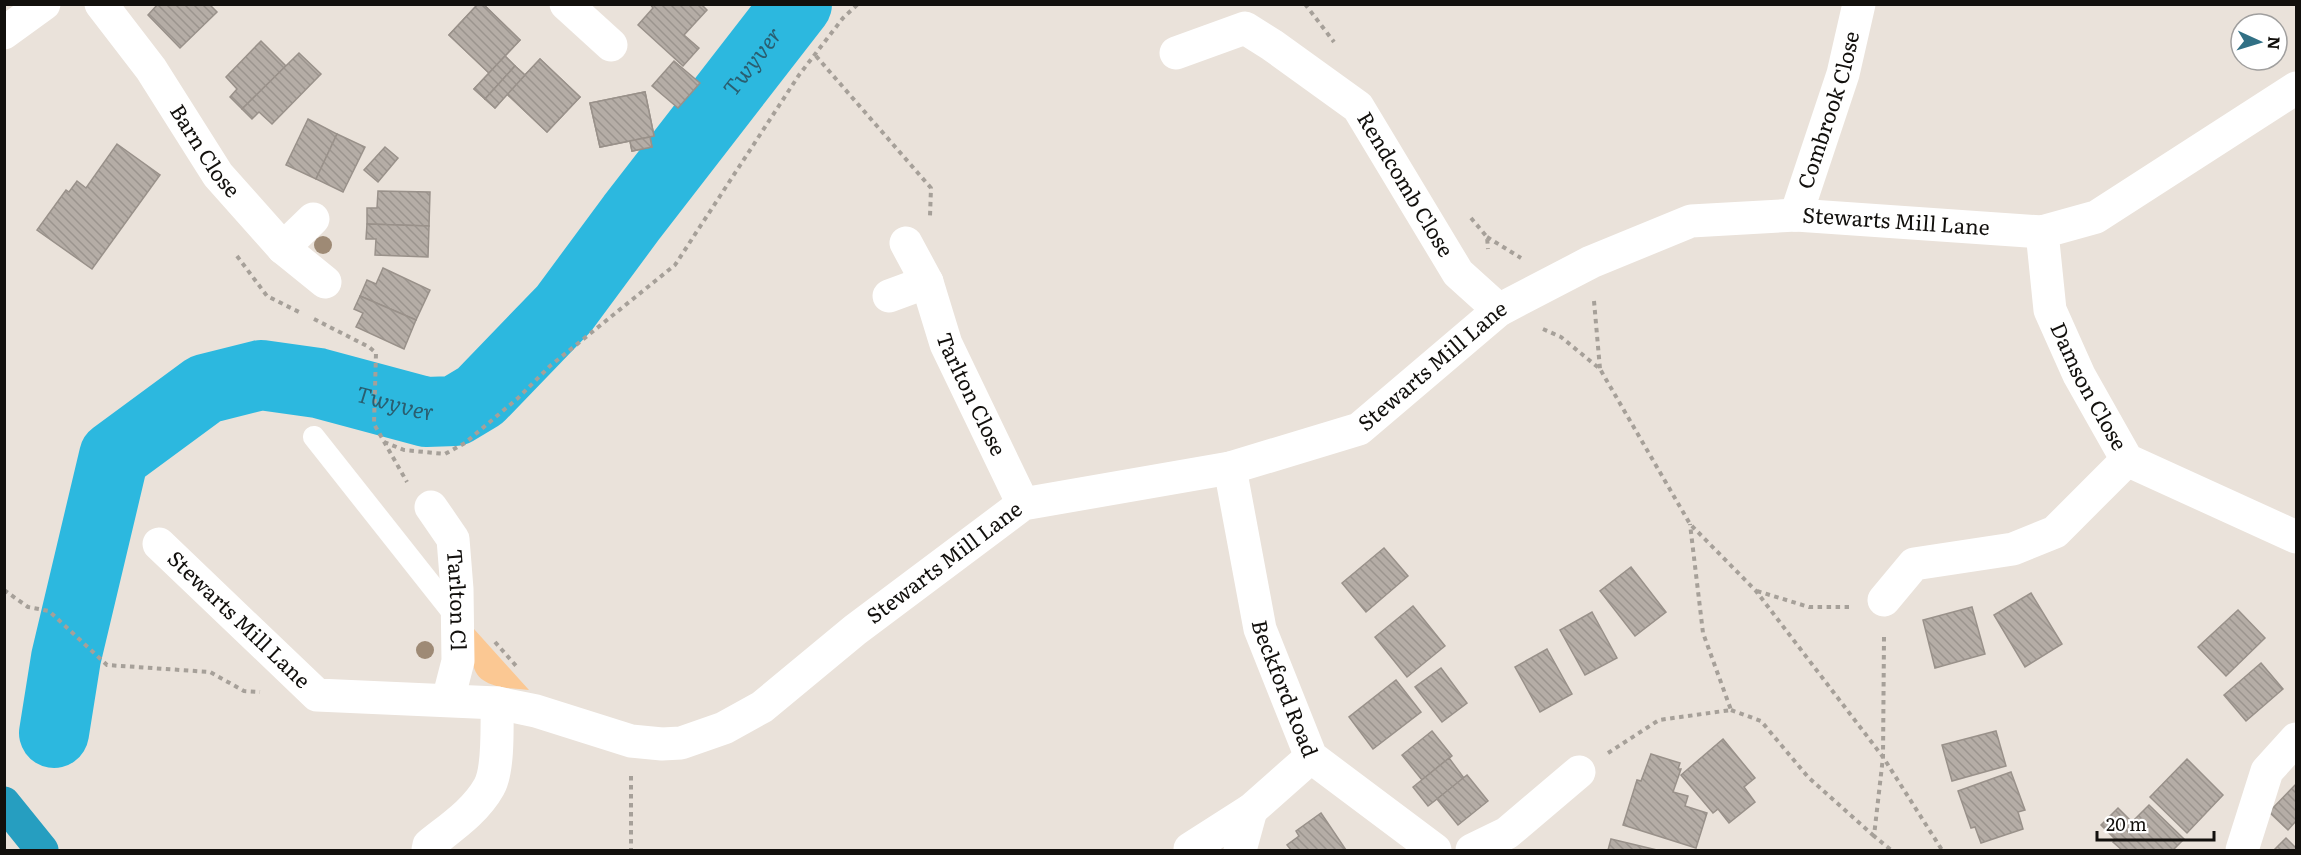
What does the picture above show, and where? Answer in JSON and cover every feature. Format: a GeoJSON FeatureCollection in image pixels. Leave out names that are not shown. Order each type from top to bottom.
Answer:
{"type":"FeatureCollection","features":[{"type":"Feature","properties":{"kind":"highway"},"geometry":{"type":"LineString","coordinates":[[4,802],[42,850]]}},
{"type":"Feature","properties":{"kind":"street"},"geometry":{"type":"LineString","coordinates":[[4,33],[44,4]]}},
{"type":"Feature","properties":{"kind":"street","name":"Barn Close"},"geometry":{"type":"LineString","coordinates":[[101,4],[151,69],[218,175],[283,248],[325,282]]}},
{"type":"Feature","properties":{"kind":"street","name":"Combrook Close"},"geometry":{"type":"LineString","coordinates":[[1796,215],[1843,74],[1860,4]]}},
{"type":"Feature","properties":{"kind":"street"},"geometry":{"type":"LineString","coordinates":[[567,5],[612,45]]}},
{"type":"Feature","properties":{"kind":"street","name":"Rendcomb Close"},"geometry":{"type":"LineString","coordinates":[[1176,53],[1245,28],[1358,107],[1458,273],[1499,310]]}},
{"type":"Feature","properties":{"kind":"street","name":"Stewarts Mill Lane"},"geometry":{"type":"LineString","coordinates":[[159,544],[317,695],[498,703],[536,711],[631,741],[681,743],[724,728],[762,708],[855,630],[1023,504],[1230,468],[1359,429],[1499,310],[1591,262],[1691,220],[1796,215],[2042,232],[2096,217],[2296,88]]}},
{"type":"Feature","properties":{"kind":"street"},"geometry":{"type":"LineString","coordinates":[[283,248],[313,219]]}},
{"type":"Feature","properties":{"kind":"street","name":"Damson Close"},"geometry":{"type":"LineString","coordinates":[[2042,232],[2050,310],[2079,375],[2127,460],[2296,537]]}},
{"type":"Feature","properties":{"kind":"street","name":"Tarlton Close"},"geometry":{"type":"LineString","coordinates":[[918,233],[927,282],[946,344],[1023,504]]}},
{"type":"Feature","properties":{"kind":"street"},"geometry":{"type":"LineString","coordinates":[[889,296],[927,282]]}},
{"type":"Feature","properties":{"kind":"street"},"geometry":{"type":"LineString","coordinates":[[1884,600],[1914,564],[2013,549],[2055,532],[2127,460]]}},
{"type":"Feature","properties":{"kind":"street","name":"Beckford Road"},"geometry":{"type":"LineString","coordinates":[[1230,468],[1260,629],[1311,757],[1435,850]]}},
{"type":"Feature","properties":{"kind":"street","name":"Tarlton Cl"},"geometry":{"type":"LineString","coordinates":[[431,507],[453,539],[458,662],[448,700]]}},
{"type":"Feature","properties":{"kind":"street"},"geometry":{"type":"LineString","coordinates":[[428,850],[429,845],[472,811],[490,785],[496,750],[498,703]]}},
{"type":"Feature","properties":{"kind":"street"},"geometry":{"type":"LineString","coordinates":[[2242,850],[2268,771],[2296,739]]}},
{"type":"Feature","properties":{"kind":"street"},"geometry":{"type":"LineString","coordinates":[[1203,850],[1190,849],[1251,810],[1311,757]]}},
{"type":"Feature","properties":{"kind":"street"},"geometry":{"type":"LineString","coordinates":[[1472,850],[1507,832],[1579,772]]}},
{"type":"Feature","properties":{"kind":"street"},"geometry":{"type":"LineString","coordinates":[[1240,850],[1251,810]]}},
{"type":"Feature","properties":{"kind":"lane"},"geometry":{"type":"LineString","coordinates":[[314,437],[458,619]]}},
{"type":"Feature","properties":{"kind":"path"},"geometry":{"type":"LineString","coordinates":[[374,367],[374,424],[384,442],[404,450],[445,454],[465,443],[518,398],[550,366],[675,265],[799,75],[816,56],[843,18],[858,4]]}},
{"type":"Feature","properties":{"kind":"path"},"geometry":{"type":"LineString","coordinates":[[816,56],[931,188],[918,233]]}},
{"type":"Feature","properties":{"kind":"path"},"geometry":{"type":"LineString","coordinates":[[1591,262],[1600,369]]}},
{"type":"Feature","properties":{"kind":"path"},"geometry":{"type":"LineString","coordinates":[[1499,310],[1561,337],[1600,369],[1690,524],[1756,591],[1883,757],[1942,850]]}},
{"type":"Feature","properties":{"kind":"path"},"geometry":{"type":"LineString","coordinates":[[1690,524],[1703,633],[1731,710]]}},
{"type":"Feature","properties":{"kind":"path"},"geometry":{"type":"LineString","coordinates":[[4,590],[28,607],[49,611],[107,664],[210,672],[244,692],[317,695]]}},
{"type":"Feature","properties":{"kind":"path"},"geometry":{"type":"LineString","coordinates":[[1756,591],[1809,607],[1846,608],[1884,600],[1883,757],[1874,836]]}},
{"type":"Feature","properties":{"kind":"path"},"geometry":{"type":"LineString","coordinates":[[458,619],[473,619],[536,688],[536,711]]}},
{"type":"Feature","properties":{"kind":"path"},"geometry":{"type":"LineString","coordinates":[[1579,772],[1659,720],[1731,710],[1761,721],[1808,777],[1891,850]]}},
{"type":"Feature","properties":{"kind":"path"},"geometry":{"type":"LineString","coordinates":[[631,741],[631,850]]}},
{"type":"Feature","properties":{"kind":"shaded area"},"geometry":{"type":"Polygon","coordinates":[[[474,629],[529,690],[495,686],[480,678],[475,672],[473,663],[474,629]]]}},
{"type":"Feature","properties":{"kind":"building"},"geometry":{"type":"Polygon","coordinates":[[[158,4],[209,4],[217,12],[180,48],[148,15],[158,4]]]}},
{"type":"Feature","properties":{"kind":"building"},"geometry":{"type":"Polygon","coordinates":[[[478,4],[483,4],[520,40],[505,56],[515,66],[485,99],[474,89],[489,73],[449,35],[478,4]]]}},
{"type":"Feature","properties":{"kind":"building"},"geometry":{"type":"Polygon","coordinates":[[[478,4],[483,4],[520,40],[489,73],[449,35],[478,4]]]}},
{"type":"Feature","properties":{"kind":"building"},"geometry":{"type":"Polygon","coordinates":[[[650,4],[701,4],[707,10],[684,35],[699,48],[683,66],[638,25],[653,8],[650,4]]]}},
{"type":"Feature","properties":{"kind":"building"},"geometry":{"type":"Polygon","coordinates":[[[261,41],[286,66],[242,109],[230,97],[237,89],[226,77],[261,41]]]}},
{"type":"Feature","properties":{"kind":"building"},"geometry":{"type":"Polygon","coordinates":[[[299,53],[321,74],[272,124],[259,112],[252,119],[242,109],[299,53]]]}},
{"type":"Feature","properties":{"kind":"building"},"geometry":{"type":"Polygon","coordinates":[[[505,56],[515,66],[485,99],[474,89],[505,56]]]}},
{"type":"Feature","properties":{"kind":"building"},"geometry":{"type":"Polygon","coordinates":[[[540,59],[580,97],[547,132],[507,94],[495,108],[485,99],[515,66],[525,75],[540,59]]]}},
{"type":"Feature","properties":{"kind":"building"},"geometry":{"type":"Polygon","coordinates":[[[540,59],[580,97],[547,132],[507,94],[540,59]]]}},
{"type":"Feature","properties":{"kind":"building"},"geometry":{"type":"Polygon","coordinates":[[[674,61],[700,83],[678,108],[652,86],[674,61]]]}},
{"type":"Feature","properties":{"kind":"building"},"geometry":{"type":"Polygon","coordinates":[[[515,66],[525,75],[495,108],[485,99],[515,66]]]}},
{"type":"Feature","properties":{"kind":"building"},"geometry":{"type":"Polygon","coordinates":[[[645,92],[654,136],[650,137],[652,147],[632,151],[630,141],[600,147],[590,103],[645,92]]]}},
{"type":"Feature","properties":{"kind":"building"},"geometry":{"type":"Polygon","coordinates":[[[645,92],[654,136],[600,147],[590,103],[645,92]]]}},
{"type":"Feature","properties":{"kind":"building"},"geometry":{"type":"Polygon","coordinates":[[[308,119],[337,134],[316,179],[286,165],[308,119]]]}},
{"type":"Feature","properties":{"kind":"building"},"geometry":{"type":"Polygon","coordinates":[[[337,134],[365,147],[343,192],[316,179],[337,134]]]}},
{"type":"Feature","properties":{"kind":"building"},"geometry":{"type":"Polygon","coordinates":[[[650,137],[652,147],[632,151],[630,141],[650,137]]]}},
{"type":"Feature","properties":{"kind":"building"},"geometry":{"type":"Polygon","coordinates":[[[117,144],[160,175],[92,269],[37,230],[66,190],[69,192],[77,181],[86,188],[117,144]]]}},
{"type":"Feature","properties":{"kind":"building"},"geometry":{"type":"Polygon","coordinates":[[[385,147],[398,158],[378,182],[364,170],[385,147]]]}},
{"type":"Feature","properties":{"kind":"building"},"geometry":{"type":"Polygon","coordinates":[[[378,191],[430,192],[429,226],[367,224],[367,208],[377,208],[378,191]]]}},
{"type":"Feature","properties":{"kind":"building"},"geometry":{"type":"Polygon","coordinates":[[[367,224],[429,226],[428,257],[375,255],[376,239],[366,239],[367,224]]]}},
{"type":"Feature","properties":{"kind":"building"},"geometry":{"type":"Polygon","coordinates":[[[383,268],[430,290],[416,320],[360,296],[367,280],[376,284],[383,268]]]}},
{"type":"Feature","properties":{"kind":"building"},"geometry":{"type":"Polygon","coordinates":[[[360,296],[416,320],[404,349],[356,327],[363,313],[354,309],[360,296]]]}},
{"type":"Feature","properties":{"kind":"building"},"geometry":{"type":"Polygon","coordinates":[[[1384,548],[1408,576],[1366,612],[1342,583],[1384,548]]]}},
{"type":"Feature","properties":{"kind":"building"},"geometry":{"type":"Polygon","coordinates":[[[1631,567],[1666,612],[1635,636],[1600,591],[1631,567]]]}},
{"type":"Feature","properties":{"kind":"building"},"geometry":{"type":"Polygon","coordinates":[[[2031,593],[2062,644],[2025,667],[1994,615],[2031,593]]]}},
{"type":"Feature","properties":{"kind":"building"},"geometry":{"type":"Polygon","coordinates":[[[1413,606],[1445,646],[1407,677],[1375,637],[1413,606]]]}},
{"type":"Feature","properties":{"kind":"building"},"geometry":{"type":"Polygon","coordinates":[[[1972,607],[1985,654],[1935,668],[1923,620],[1972,607]]]}},
{"type":"Feature","properties":{"kind":"building"},"geometry":{"type":"Polygon","coordinates":[[[2238,610],[2265,638],[2226,676],[2198,647],[2238,610]]]}},
{"type":"Feature","properties":{"kind":"building"},"geometry":{"type":"Polygon","coordinates":[[[1592,612],[1617,658],[1585,675],[1560,630],[1592,612]]]}},
{"type":"Feature","properties":{"kind":"building"},"geometry":{"type":"Polygon","coordinates":[[[1547,649],[1572,694],[1540,712],[1515,667],[1547,649]]]}},
{"type":"Feature","properties":{"kind":"building"},"geometry":{"type":"Polygon","coordinates":[[[2261,663],[2283,689],[2246,721],[2224,695],[2261,663]]]}},
{"type":"Feature","properties":{"kind":"building"},"geometry":{"type":"Polygon","coordinates":[[[1441,668],[1467,703],[1442,722],[1415,687],[1441,668]]]}},
{"type":"Feature","properties":{"kind":"building"},"geometry":{"type":"Polygon","coordinates":[[[1396,680],[1421,712],[1373,749],[1349,717],[1396,680]]]}},
{"type":"Feature","properties":{"kind":"building"},"geometry":{"type":"Polygon","coordinates":[[[1432,731],[1452,756],[1422,780],[1402,755],[1432,731]]]}},
{"type":"Feature","properties":{"kind":"building"},"geometry":{"type":"Polygon","coordinates":[[[1996,731],[2006,766],[1952,781],[1942,745],[1996,731]]]}},
{"type":"Feature","properties":{"kind":"building"},"geometry":{"type":"Polygon","coordinates":[[[1723,739],[1755,778],[1744,787],[1755,802],[1729,823],[1718,809],[1713,813],[1681,775],[1723,739]]]}},
{"type":"Feature","properties":{"kind":"building"},"geometry":{"type":"Polygon","coordinates":[[[1651,754],[1680,763],[1678,769],[1681,769],[1673,792],[1688,796],[1685,806],[1707,813],[1696,848],[1623,825],[1637,780],[1641,781],[1651,754]]]}},
{"type":"Feature","properties":{"kind":"building"},"geometry":{"type":"Polygon","coordinates":[[[1449,758],[1464,778],[1428,806],[1413,787],[1449,758]]]}},
{"type":"Feature","properties":{"kind":"building"},"geometry":{"type":"Polygon","coordinates":[[[2187,759],[2223,795],[2187,833],[2150,797],[2187,759]]]}},
{"type":"Feature","properties":{"kind":"building"},"geometry":{"type":"Polygon","coordinates":[[[2011,772],[2025,810],[2018,812],[2023,829],[1981,843],[1975,827],[1971,828],[1958,791],[2011,772]]]}},
{"type":"Feature","properties":{"kind":"building"},"geometry":{"type":"Polygon","coordinates":[[[1467,775],[1488,801],[1458,825],[1437,799],[1467,775]]]}},
{"type":"Feature","properties":{"kind":"building"},"geometry":{"type":"Polygon","coordinates":[[[2296,784],[2296,821],[2288,830],[2269,812],[2296,784]]]}},
{"type":"Feature","properties":{"kind":"building"},"geometry":{"type":"Polygon","coordinates":[[[2149,805],[2184,839],[2173,850],[2122,850],[2113,842],[2116,840],[2101,825],[2118,808],[2132,822],[2149,805]]]}},
{"type":"Feature","properties":{"kind":"building"},"geometry":{"type":"Polygon","coordinates":[[[1321,813],[1346,850],[1291,850],[1287,845],[1299,836],[1296,831],[1321,813]]]}},
{"type":"Feature","properties":{"kind":"building"},"geometry":{"type":"Polygon","coordinates":[[[2286,838],[2296,850],[2274,850],[2286,838]]]}},
{"type":"Feature","properties":{"kind":"building"},"geometry":{"type":"Polygon","coordinates":[[[1611,839],[1657,850],[1608,850],[1611,839]]]}},
{"type":"Feature","properties":{"kind":"waterway","name":"Twyver"},"geometry":{"type":"LineString","coordinates":[[54,733],[66,658],[114,456],[205,389],[261,375],[318,383],[426,412],[455,411],[480,396],[564,309],[632,217],[797,4]]}}]}
